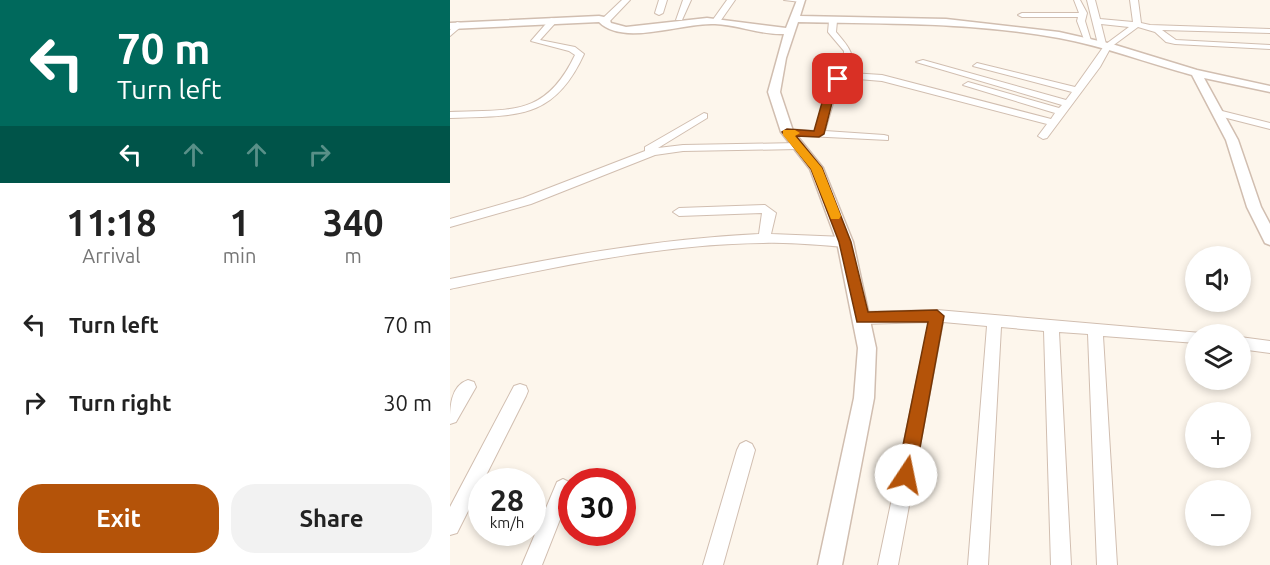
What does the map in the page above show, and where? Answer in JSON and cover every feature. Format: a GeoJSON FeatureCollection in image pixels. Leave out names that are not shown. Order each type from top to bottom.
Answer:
{"type":"FeatureCollection","features":[{"type":"Feature","properties":{"kind":"street"},"geometry":{"type":"LineString","coordinates":[[450,34],[455,25],[606,20],[626,0]]}},
{"type":"Feature","properties":{"kind":"street"},"geometry":{"type":"LineString","coordinates":[[659,14],[663,0]]}},
{"type":"Feature","properties":{"kind":"street"},"geometry":{"type":"LineString","coordinates":[[679,18],[687,0]]}},
{"type":"Feature","properties":{"kind":"street"},"geometry":{"type":"LineString","coordinates":[[716,21],[731,0]]}},
{"type":"Feature","properties":{"kind":"street"},"geometry":{"type":"LineString","coordinates":[[789,0],[801,0],[774,92],[792,139],[816,168],[845,242],[867,348],[867,381],[830,565]]}},
{"type":"Feature","properties":{"kind":"street"},"geometry":{"type":"LineString","coordinates":[[1091,0],[1105,45]]}},
{"type":"Feature","properties":{"kind":"street"},"geometry":{"type":"LineString","coordinates":[[1134,0],[1136,25]]}},
{"type":"Feature","properties":{"kind":"street"},"geometry":{"type":"LineString","coordinates":[[1077,1],[1083,15],[1081,21],[1089,42]]}},
{"type":"Feature","properties":{"kind":"street"},"geometry":{"type":"LineString","coordinates":[[1022,15],[1083,15]]}},
{"type":"Feature","properties":{"kind":"street"},"geometry":{"type":"LineString","coordinates":[[450,115],[519,112],[529,110],[545,100],[563,81],[580,54],[572,49],[535,41],[554,20]]}},
{"type":"Feature","properties":{"kind":"street"},"geometry":{"type":"LineString","coordinates":[[606,20],[608,26],[628,29],[716,21],[775,32],[792,25],[833,21],[904,20],[987,25],[1105,45],[1144,59],[1196,73],[1270,89]]}},
{"type":"Feature","properties":{"kind":"street"},"geometry":{"type":"LineString","coordinates":[[819,134],[835,82],[849,70],[849,55],[832,32],[833,21]]}},
{"type":"Feature","properties":{"kind":"street"},"geometry":{"type":"LineString","coordinates":[[1096,21],[1151,27],[1270,32]]}},
{"type":"Feature","properties":{"kind":"street"},"geometry":{"type":"LineString","coordinates":[[1048,129],[1097,65],[1105,45],[1136,25]]}},
{"type":"Feature","properties":{"kind":"street"},"geometry":{"type":"LineString","coordinates":[[1151,27],[1175,42],[1270,47]]}},
{"type":"Feature","properties":{"kind":"street"},"geometry":{"type":"LineString","coordinates":[[920,62],[1067,103]]}},
{"type":"Feature","properties":{"kind":"street"},"geometry":{"type":"LineString","coordinates":[[977,66],[1079,86]]}},
{"type":"Feature","properties":{"kind":"street"},"geometry":{"type":"LineString","coordinates":[[1014,66],[1079,86]]}},
{"type":"Feature","properties":{"kind":"street"},"geometry":{"type":"LineString","coordinates":[[925,72],[1061,112]]}},
{"type":"Feature","properties":{"kind":"street"},"geometry":{"type":"LineString","coordinates":[[1196,73],[1232,140],[1254,207],[1270,239]]}},
{"type":"Feature","properties":{"kind":"street"},"geometry":{"type":"LineString","coordinates":[[844,75],[882,78],[1048,129]]}},
{"type":"Feature","properties":{"kind":"street"},"geometry":{"type":"LineString","coordinates":[[904,91],[1048,129]]}},
{"type":"Feature","properties":{"kind":"street"},"geometry":{"type":"LineString","coordinates":[[1218,113],[1270,126]]}},
{"type":"Feature","properties":{"kind":"street"},"geometry":{"type":"LineString","coordinates":[[633,159],[704,116]]}},
{"type":"Feature","properties":{"kind":"street"},"geometry":{"type":"LineString","coordinates":[[450,223],[527,201],[633,159],[683,148],[792,139],[819,134],[884,138]]}},
{"type":"Feature","properties":{"kind":"street"},"geometry":{"type":"LineString","coordinates":[[679,212],[765,209],[770,213],[764,238]]}},
{"type":"Feature","properties":{"kind":"street"},"geometry":{"type":"LineString","coordinates":[[450,284],[561,261],[707,241],[764,238],[845,242]]}},
{"type":"Feature","properties":{"kind":"street"},"geometry":{"type":"LineString","coordinates":[[862,318],[937,316],[994,323],[1050,325],[1185,337]]}},
{"type":"Feature","properties":{"kind":"street"},"geometry":{"type":"LineString","coordinates":[[888,565],[937,316]]}},
{"type":"Feature","properties":{"kind":"street"},"geometry":{"type":"LineString","coordinates":[[978,565],[994,323]]}},
{"type":"Feature","properties":{"kind":"street"},"geometry":{"type":"LineString","coordinates":[[1050,325],[1061,565]]}},
{"type":"Feature","properties":{"kind":"street"},"geometry":{"type":"LineString","coordinates":[[1095,330],[1107,565]]}},
{"type":"Feature","properties":{"kind":"street"},"geometry":{"type":"LineString","coordinates":[[1251,344],[1270,347]]}},
{"type":"Feature","properties":{"kind":"street"},"geometry":{"type":"LineString","coordinates":[[450,416],[468,387]]}},
{"type":"Feature","properties":{"kind":"street"},"geometry":{"type":"LineString","coordinates":[[450,525],[520,391]]}},
{"type":"Feature","properties":{"kind":"street"},"geometry":{"type":"LineString","coordinates":[[713,565],[746,450]]}},
{"type":"Feature","properties":{"kind":"street"},"geometry":{"type":"LineString","coordinates":[[532,565],[558,500]]}},
{"type":"Feature","properties":{"kind":"slow traffic"},"geometry":{"type":"LineString","coordinates":[[795,133],[787,132],[816,168],[835,216]]}},
{"type":"Feature","properties":{"kind":"route"},"geometry":{"type":"LineString","coordinates":[[838,79],[828,99],[819,134],[787,132],[816,168],[845,242],[862,318],[937,316],[906,475]]}}]}
